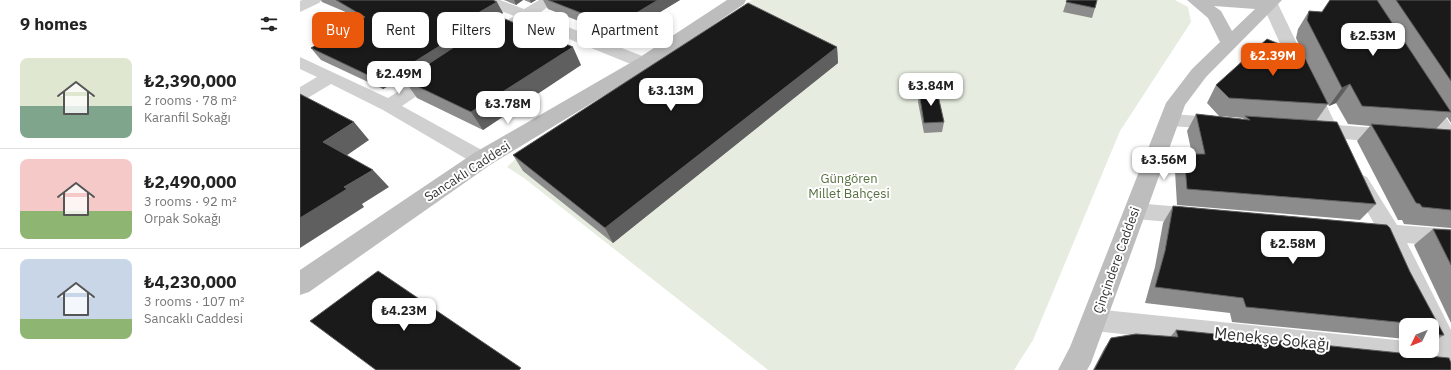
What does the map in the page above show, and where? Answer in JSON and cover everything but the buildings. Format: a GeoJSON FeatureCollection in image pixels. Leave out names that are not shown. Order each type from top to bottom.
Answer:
{"type":"FeatureCollection","features":[{"type":"Feature","properties":{"kind":"main road","name":"Sancaklı Caddesi"},"geometry":{"type":"LineString","coordinates":[[300,284],[482,159],[644,63],[738,0]]}},
{"type":"Feature","properties":{"kind":"main road"},"geometry":{"type":"LineString","coordinates":[[1195,0],[1215,15],[1230,43]]}},
{"type":"Feature","properties":{"kind":"main road"},"geometry":{"type":"LineString","coordinates":[[1206,0],[1232,4],[1272,2]]}},
{"type":"Feature","properties":{"kind":"main road","name":"Çinçindere Caddesi"},"geometry":{"type":"LineString","coordinates":[[1072,370],[1081,354],[1176,103],[1199,73],[1272,2]]}},
{"type":"Feature","properties":{"kind":"street"},"geometry":{"type":"LineString","coordinates":[[300,7],[314,0]]}},
{"type":"Feature","properties":{"kind":"street"},"geometry":{"type":"LineString","coordinates":[[487,0],[516,12]]}},
{"type":"Feature","properties":{"kind":"street"},"geometry":{"type":"LineString","coordinates":[[532,12],[549,0]]}},
{"type":"Feature","properties":{"kind":"street"},"geometry":{"type":"LineString","coordinates":[[1272,2],[1330,131],[1391,233],[1451,356]]}},
{"type":"Feature","properties":{"kind":"street"},"geometry":{"type":"LineString","coordinates":[[569,33],[644,63]]}},
{"type":"Feature","properties":{"kind":"street"},"geometry":{"type":"LineString","coordinates":[[300,62],[389,106],[482,159]]}},
{"type":"Feature","properties":{"kind":"street"},"geometry":{"type":"LineString","coordinates":[[389,106],[447,67]]}},
{"type":"Feature","properties":{"kind":"street"},"geometry":{"type":"LineString","coordinates":[[300,95],[331,77]]}},
{"type":"Feature","properties":{"kind":"street"},"geometry":{"type":"LineString","coordinates":[[1417,87],[1451,140]]}},
{"type":"Feature","properties":{"kind":"street"},"geometry":{"type":"LineString","coordinates":[[1169,120],[1238,125]]}},
{"type":"Feature","properties":{"kind":"street"},"geometry":{"type":"LineString","coordinates":[[1299,129],[1406,137]]}},
{"type":"Feature","properties":{"kind":"street"},"geometry":{"type":"LineString","coordinates":[[1428,139],[1451,140]]}},
{"type":"Feature","properties":{"kind":"street"},"geometry":{"type":"LineString","coordinates":[[1134,211],[1212,218]]}},
{"type":"Feature","properties":{"kind":"street"},"geometry":{"type":"LineString","coordinates":[[1360,230],[1451,238]]}},
{"type":"Feature","properties":{"kind":"street","name":"Menekşe Sokağı"},"geometry":{"type":"LineString","coordinates":[[1094,320],[1451,356]]}},
{"type":"Feature","properties":{"kind":"green space","name":"Güngören Millet Bahçesi"},"geometry":{"type":"Polygon","coordinates":[[[752,0],[1175,0],[1188,7],[1191,22],[1120,131],[1033,340],[1014,370],[768,370],[524,178],[507,167],[540,137],[643,73],[752,0]]]}}]}
